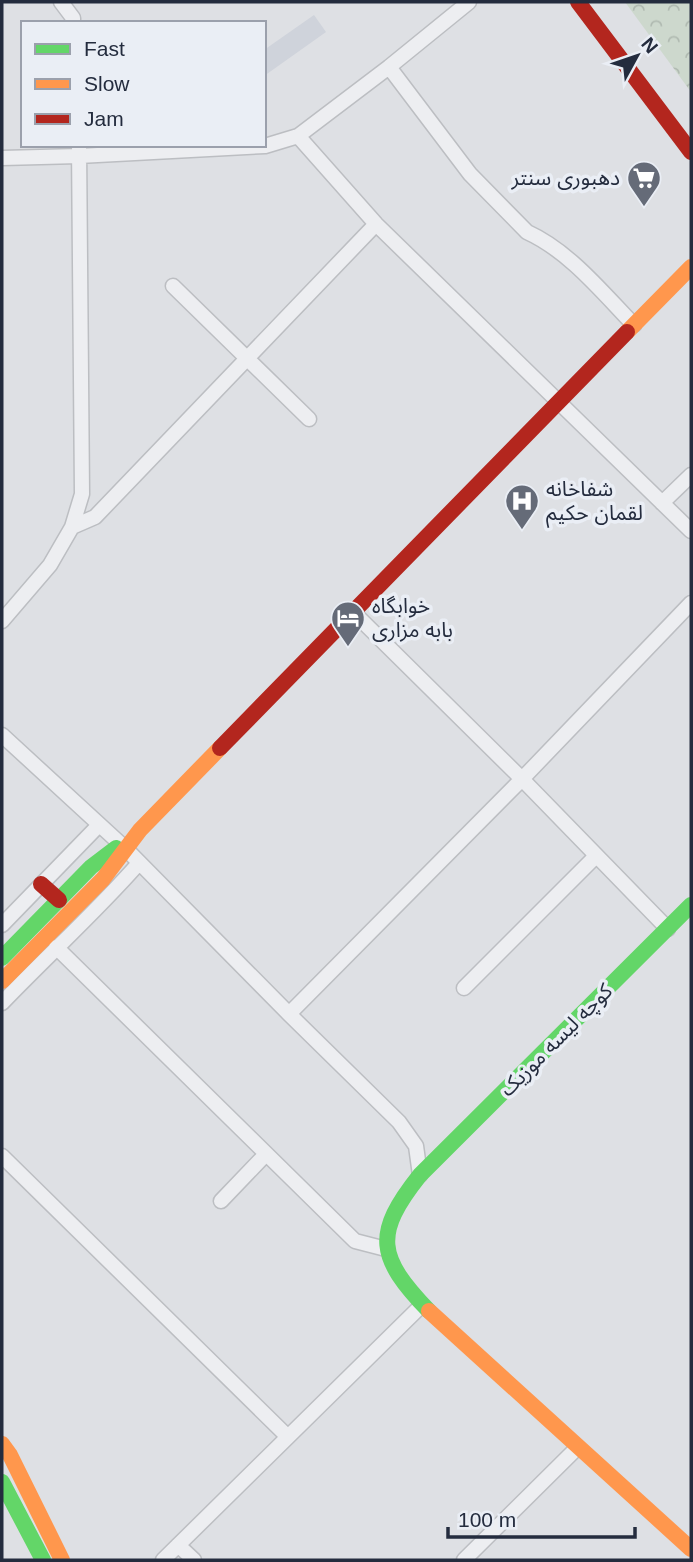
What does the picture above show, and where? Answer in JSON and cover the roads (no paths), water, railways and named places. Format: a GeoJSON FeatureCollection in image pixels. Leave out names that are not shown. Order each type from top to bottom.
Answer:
{"type":"FeatureCollection","features":[{"type":"Feature","properties":{"kind":"main road"},"geometry":{"type":"LineString","coordinates":[[578,2],[691,152]]}},
{"type":"Feature","properties":{"kind":"main road"},"geometry":{"type":"LineString","coordinates":[[2,981],[89,892],[124,846],[691,267]]}},
{"type":"Feature","properties":{"kind":"main road"},"geometry":{"type":"LineString","coordinates":[[2,958],[92,867],[124,846]]}},
{"type":"Feature","properties":{"kind":"main road"},"geometry":{"type":"LineString","coordinates":[[41,884],[59,900]]}},
{"type":"Feature","properties":{"kind":"main road"},"geometry":{"type":"LineString","coordinates":[[89,892],[102,904]]}},
{"type":"Feature","properties":{"kind":"main road","name":"کوچه لیسه موزیک"},"geometry":{"type":"LineString","coordinates":[[386,1249],[387,1231],[399,1202],[420,1175],[691,905]]}},
{"type":"Feature","properties":{"kind":"main road"},"geometry":{"type":"LineString","coordinates":[[386,1249],[393,1265],[422,1305],[691,1549]]}},
{"type":"Feature","properties":{"kind":"main road"},"geometry":{"type":"LineString","coordinates":[[2,1444],[62,1560]]}},
{"type":"Feature","properties":{"kind":"main road"},"geometry":{"type":"LineString","coordinates":[[2,1482],[43,1560]]}},
{"type":"Feature","properties":{"kind":"street"},"geometry":{"type":"LineString","coordinates":[[61,2],[73,21]]}},
{"type":"Feature","properties":{"kind":"street"},"geometry":{"type":"LineString","coordinates":[[266,146],[298,135],[470,2]]}},
{"type":"Feature","properties":{"kind":"street"},"geometry":{"type":"LineString","coordinates":[[389,67],[470,174],[527,232],[538,237],[579,269],[634,325]]}},
{"type":"Feature","properties":{"kind":"street"},"geometry":{"type":"LineString","coordinates":[[298,135],[376,224],[691,531]]}},
{"type":"Feature","properties":{"kind":"street"},"geometry":{"type":"LineString","coordinates":[[2,158],[79,151],[228,147]]}},
{"type":"Feature","properties":{"kind":"street"},"geometry":{"type":"LineString","coordinates":[[2,621],[50,565],[72,527],[82,494],[79,151]]}},
{"type":"Feature","properties":{"kind":"street"},"geometry":{"type":"LineString","coordinates":[[72,527],[95,517],[376,224]]}},
{"type":"Feature","properties":{"kind":"street"},"geometry":{"type":"LineString","coordinates":[[173,286],[309,419]]}},
{"type":"Feature","properties":{"kind":"street"},"geometry":{"type":"LineString","coordinates":[[662,503],[691,474]]}},
{"type":"Feature","properties":{"kind":"street"},"geometry":{"type":"LineString","coordinates":[[289,1014],[522,779],[691,603]]}},
{"type":"Feature","properties":{"kind":"street"},"geometry":{"type":"LineString","coordinates":[[352,611],[522,779],[668,929]]}},
{"type":"Feature","properties":{"kind":"street"},"geometry":{"type":"LineString","coordinates":[[2,735],[124,846],[399,1122],[416,1146],[420,1175]]}},
{"type":"Feature","properties":{"kind":"street"},"geometry":{"type":"LineString","coordinates":[[2,925],[99,825]]}},
{"type":"Feature","properties":{"kind":"street"},"geometry":{"type":"LineString","coordinates":[[464,988],[596,856]]}},
{"type":"Feature","properties":{"kind":"street"},"geometry":{"type":"LineString","coordinates":[[2,1003],[102,904],[139,863]]}},
{"type":"Feature","properties":{"kind":"street"},"geometry":{"type":"LineString","coordinates":[[56,947],[355,1241],[386,1249]]}},
{"type":"Feature","properties":{"kind":"street"},"geometry":{"type":"LineString","coordinates":[[221,1201],[266,1154]]}},
{"type":"Feature","properties":{"kind":"street"},"geometry":{"type":"LineString","coordinates":[[2,1156],[286,1436]]}},
{"type":"Feature","properties":{"kind":"street"},"geometry":{"type":"LineString","coordinates":[[163,1560],[422,1305]]}},
{"type":"Feature","properties":{"kind":"street"},"geometry":{"type":"LineString","coordinates":[[464,1560],[577,1448]]}},
{"type":"Feature","properties":{"kind":"street"},"geometry":{"type":"LineString","coordinates":[[178,1545],[194,1560]]}},
{"type":"Feature","properties":{"kind":"place","name":"دهبوری سنتر"},"geometry":{"type":"Point","coordinates":[644,208]}},
{"type":"Feature","properties":{"kind":"place","name":"شفاخانه لقمان حکیم"},"geometry":{"type":"Point","coordinates":[522,531]}},
{"type":"Feature","properties":{"kind":"place","name":"خوابگاه بابه مزاری"},"geometry":{"type":"Point","coordinates":[348,648]}}]}
